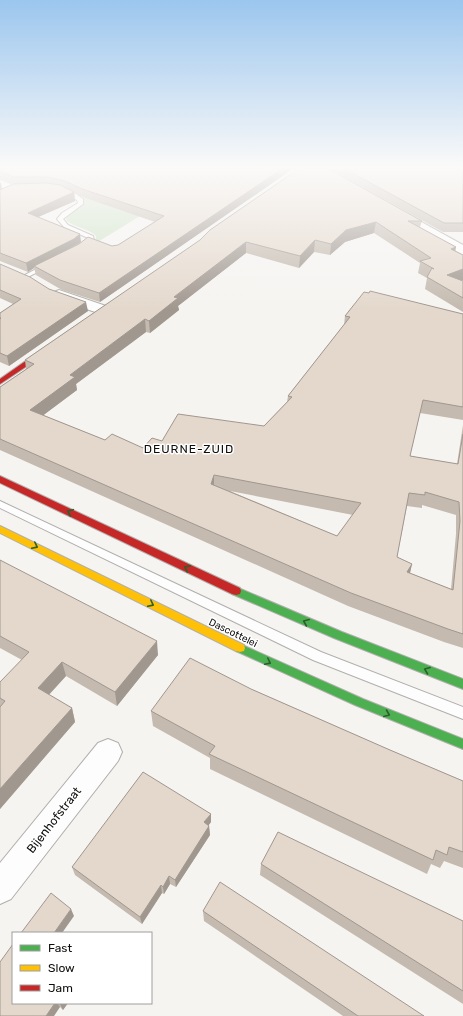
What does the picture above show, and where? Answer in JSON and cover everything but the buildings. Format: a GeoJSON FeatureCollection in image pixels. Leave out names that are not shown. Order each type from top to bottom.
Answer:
{"type":"FeatureCollection","features":[{"type":"Feature","properties":{"kind":"street"},"geometry":{"type":"LineString","coordinates":[[401,215],[463,251]]}},
{"type":"Feature","properties":{"kind":"street"},"geometry":{"type":"LineString","coordinates":[[18,274],[56,294],[102,311]]}},
{"type":"Feature","properties":{"kind":"street"},"geometry":{"type":"LineString","coordinates":[[0,382],[57,343]]}},
{"type":"Feature","properties":{"kind":"street"},"geometry":{"type":"LineString","coordinates":[[0,479],[254,599],[338,636],[463,684]]}},
{"type":"Feature","properties":{"kind":"street","name":"Dascottelei"},"geometry":{"type":"LineString","coordinates":[[0,529],[274,665],[359,702],[463,744]]}},
{"type":"Feature","properties":{"kind":"street","name":"Bijenhofstraat"},"geometry":{"type":"LineString","coordinates":[[0,888],[108,752]]}},
{"type":"Feature","properties":{"kind":"lane"},"geometry":{"type":"LineString","coordinates":[[63,215],[60,219],[66,226],[91,237],[91,240],[78,250]]}},
{"type":"Feature","properties":{"kind":"lane"},"geometry":{"type":"LineString","coordinates":[[18,274],[51,263]]}},
{"type":"Feature","properties":{"kind":"lane"},"geometry":{"type":"LineString","coordinates":[[0,504],[310,652],[379,682],[463,713]]}},
{"type":"Feature","properties":{"kind":"green space"},"geometry":{"type":"Polygon","coordinates":[[[67,216],[140,216],[67,261],[96,240],[96,236],[93,233],[70,223],[66,220],[67,216]]]}},
{"type":"Feature","properties":{"kind":"traffic: fast"},"geometry":{"type":"LineString","coordinates":[[236,591],[338,635],[463,684]]}},
{"type":"Feature","properties":{"kind":"traffic: fast"},"geometry":{"type":"LineString","coordinates":[[240,648],[359,702],[463,744]]}},
{"type":"Feature","properties":{"kind":"traffic: slow"},"geometry":{"type":"LineString","coordinates":[[0,529],[240,648]]}},
{"type":"Feature","properties":{"kind":"traffic: jam"},"geometry":{"type":"LineString","coordinates":[[0,382],[50,348]]}},
{"type":"Feature","properties":{"kind":"traffic: jam"},"geometry":{"type":"LineString","coordinates":[[0,479],[236,591]]}},
{"type":"Feature","properties":{"kind":"district","name":"DEURNE-ZUID"},"geometry":{"type":"Point","coordinates":[189,449]}}]}
